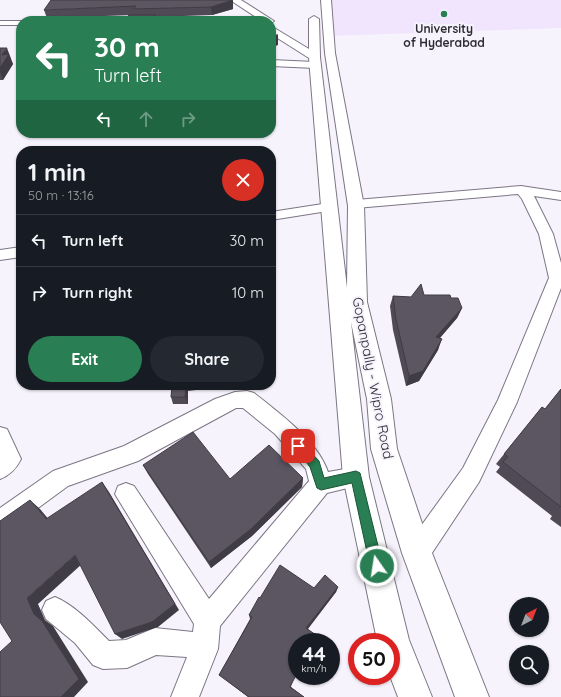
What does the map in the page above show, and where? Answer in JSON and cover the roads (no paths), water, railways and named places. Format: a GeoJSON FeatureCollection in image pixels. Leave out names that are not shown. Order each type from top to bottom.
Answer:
{"type":"FeatureCollection","features":[{"type":"Feature","properties":{"kind":"main road"},"geometry":{"type":"LineString","coordinates":[[228,0],[252,16]]}},
{"type":"Feature","properties":{"kind":"main road"},"geometry":{"type":"LineString","coordinates":[[235,0],[260,16]]}},
{"type":"Feature","properties":{"kind":"main road","name":"Gopanpally - Wipro Road"},"geometry":{"type":"LineString","coordinates":[[312,0],[315,53],[329,207],[356,477],[393,640],[415,697]]}},
{"type":"Feature","properties":{"kind":"main road","name":"Gopanpally - Wipro Road"},"geometry":{"type":"LineString","coordinates":[[326,0],[330,53],[356,204],[357,302],[379,399],[384,449],[417,553],[472,697]]}},
{"type":"Feature","properties":{"kind":"main road"},"geometry":{"type":"LineString","coordinates":[[276,26],[292,35],[315,53]]}},
{"type":"Feature","properties":{"kind":"main road"},"geometry":{"type":"LineString","coordinates":[[276,31],[315,53]]}},
{"type":"Feature","properties":{"kind":"street"},"geometry":{"type":"LineString","coordinates":[[0,23],[16,23]]}},
{"type":"Feature","properties":{"kind":"street"},"geometry":{"type":"LineString","coordinates":[[276,62],[315,53]]}},
{"type":"Feature","properties":{"kind":"street"},"geometry":{"type":"LineString","coordinates":[[417,553],[471,475],[507,402],[559,277],[546,234],[528,197],[521,190]]}},
{"type":"Feature","properties":{"kind":"street"},"geometry":{"type":"LineString","coordinates":[[356,204],[501,193],[521,190],[561,196]]}},
{"type":"Feature","properties":{"kind":"street"},"geometry":{"type":"LineString","coordinates":[[276,215],[329,207]]}},
{"type":"Feature","properties":{"kind":"street"},"geometry":{"type":"LineString","coordinates":[[0,256],[16,253]]}},
{"type":"Feature","properties":{"kind":"street"},"geometry":{"type":"LineString","coordinates":[[4,515],[61,478],[130,454],[222,405],[247,399],[282,428],[315,464],[321,484]]}},
{"type":"Feature","properties":{"kind":"street"},"geometry":{"type":"LineString","coordinates":[[0,436],[10,459],[0,469]]}},
{"type":"Feature","properties":{"kind":"street"},"geometry":{"type":"LineString","coordinates":[[185,697],[204,649],[208,621],[321,484],[356,477]]}},
{"type":"Feature","properties":{"kind":"street"},"geometry":{"type":"LineString","coordinates":[[126,494],[208,621]]}},
{"type":"Feature","properties":{"kind":"street"},"geometry":{"type":"LineString","coordinates":[[55,610],[84,634],[103,655],[128,654],[155,641],[186,644],[204,649]]}},
{"type":"Feature","properties":{"kind":"place","name":"University of Hyderabad"},"geometry":{"type":"Point","coordinates":[444,14]}}]}
